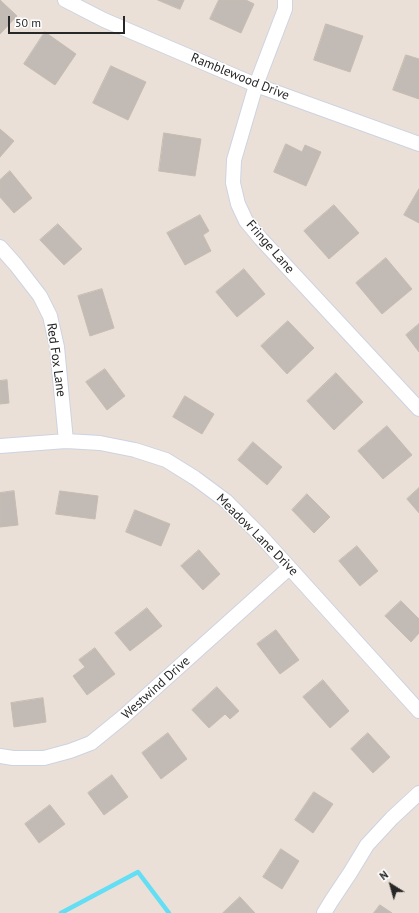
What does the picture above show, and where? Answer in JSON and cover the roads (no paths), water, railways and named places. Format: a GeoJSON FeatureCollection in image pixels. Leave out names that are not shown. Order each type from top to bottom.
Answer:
{"type":"FeatureCollection","features":[{"type":"Feature","properties":{"kind":"street","name":"Ramblewood Drive"},"geometry":{"type":"LineString","coordinates":[[65,0],[104,20],[256,85],[419,144]]}},
{"type":"Feature","properties":{"kind":"street","name":"Fringe Lane"},"geometry":{"type":"LineString","coordinates":[[285,0],[285,9],[256,85],[234,160],[233,183],[238,204],[246,220],[261,239],[419,409]]}},
{"type":"Feature","properties":{"kind":"street","name":"Red Fox Lane"},"geometry":{"type":"LineString","coordinates":[[0,247],[40,296],[50,316],[57,347],[66,441]]}},
{"type":"Feature","properties":{"kind":"street","name":"Meadow Lane Drive"},"geometry":{"type":"LineString","coordinates":[[0,446],[66,441],[100,443],[136,450],[166,460],[195,478],[226,501],[259,534],[419,711]]}},
{"type":"Feature","properties":{"kind":"street","name":"Westwind Drive"},"geometry":{"type":"LineString","coordinates":[[0,756],[13,758],[44,758],[70,751],[91,743],[123,717],[289,568]]}},
{"type":"Feature","properties":{"kind":"street"},"geometry":{"type":"LineString","coordinates":[[324,913],[368,845],[392,818],[419,793]]}},
{"type":"Feature","properties":{"kind":"waterway"},"geometry":{"type":"LineString","coordinates":[[61,913],[138,872],[169,913]]}}]}
